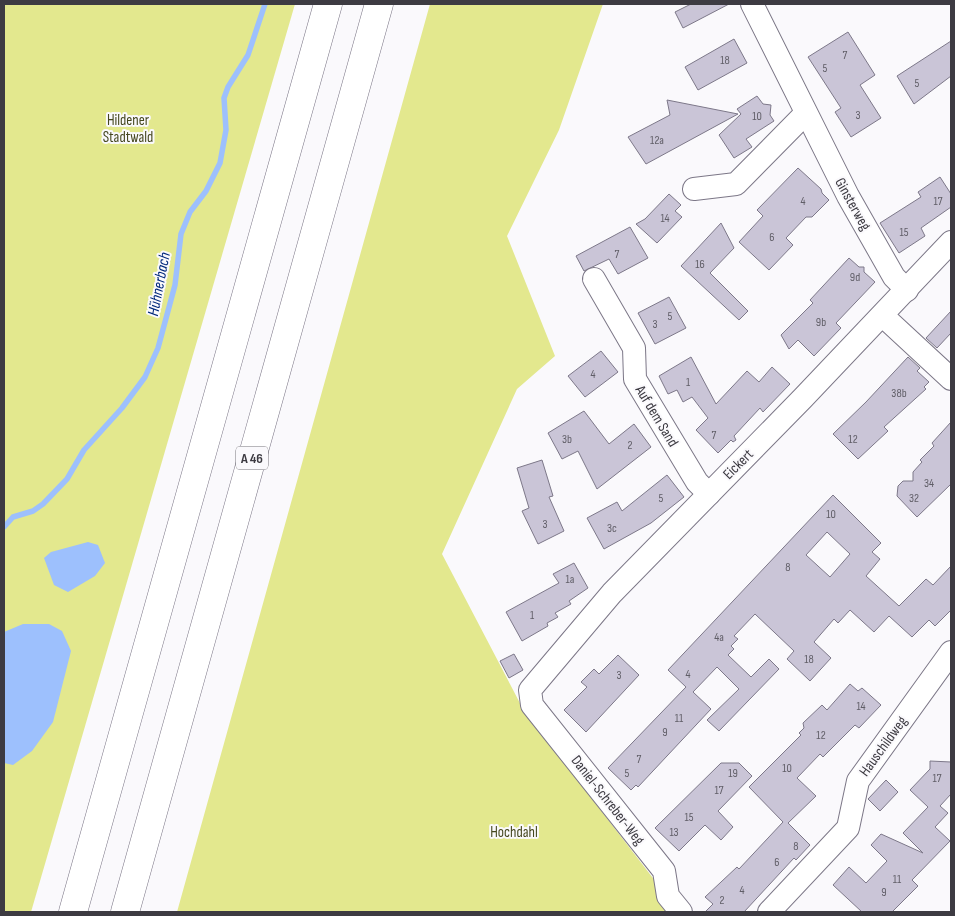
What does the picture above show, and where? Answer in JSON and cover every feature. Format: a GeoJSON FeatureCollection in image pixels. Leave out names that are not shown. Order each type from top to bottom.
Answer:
{"type":"FeatureCollection","features":[{"type":"Feature","properties":{"kind":"highway"},"geometry":{"type":"LineString","coordinates":[[73,912],[328,4]]}},
{"type":"Feature","properties":{"kind":"highway","name":"A 46"},"geometry":{"type":"LineString","coordinates":[[125,912],[379,4]]}},
{"type":"Feature","properties":{"kind":"street","name":"Ginsterweg"},"geometry":{"type":"LineString","coordinates":[[752,4],[805,114],[848,196],[894,277],[907,290]]}},
{"type":"Feature","properties":{"kind":"street"},"geometry":{"type":"LineString","coordinates":[[694,189],[736,184],[805,114]]}},
{"type":"Feature","properties":{"kind":"street","name":"Eickert"},"geometry":{"type":"LineString","coordinates":[[530,690],[612,593],[883,316],[951,242]]}},
{"type":"Feature","properties":{"kind":"street","name":"Auf dem Sand"},"geometry":{"type":"LineString","coordinates":[[594,279],[634,348],[635,379],[697,482],[709,494]]}},
{"type":"Feature","properties":{"kind":"street"},"geometry":{"type":"LineString","coordinates":[[883,316],[951,379]]}},
{"type":"Feature","properties":{"kind":"street","name":"Hauschildweg"},"geometry":{"type":"LineString","coordinates":[[769,912],[848,828],[858,781],[951,652]]}},
{"type":"Feature","properties":{"kind":"street","name":"Daniel-Schreber-Weg"},"geometry":{"type":"LineString","coordinates":[[530,690],[532,705],[664,871],[668,896],[680,912]]}},
{"type":"Feature","properties":{"kind":"green space","name":"Hildener Stadtwald"},"geometry":{"type":"Polygon","coordinates":[[[4,4],[295,4],[31,912],[4,912],[4,4]]]}},
{"type":"Feature","properties":{"kind":"green space","name":"Hochdahl"},"geometry":{"type":"Polygon","coordinates":[[[430,4],[603,4],[559,130],[507,236],[555,356],[517,389],[442,554],[523,709],[679,912],[177,912],[430,4]]]}},
{"type":"Feature","properties":{"kind":"water"},"geometry":{"type":"Polygon","coordinates":[[[88,542],[98,545],[105,563],[95,576],[68,592],[54,585],[44,558],[51,552],[88,542]]]}},
{"type":"Feature","properties":{"kind":"water"},"geometry":{"type":"Polygon","coordinates":[[[23,624],[49,624],[62,631],[71,651],[53,722],[32,751],[13,765],[4,763],[4,632],[23,624]]]}},
{"type":"Feature","properties":{"kind":"building"},"geometry":{"type":"Polygon","coordinates":[[[691,4],[729,4],[683,28],[675,12],[691,4]]]}},
{"type":"Feature","properties":{"kind":"building"},"geometry":{"type":"Polygon","coordinates":[[[848,32],[875,75],[860,85],[881,118],[851,137],[835,112],[841,108],[808,57],[848,32]]]}},
{"type":"Feature","properties":{"kind":"building"},"geometry":{"type":"Polygon","coordinates":[[[734,39],[747,63],[698,90],[685,67],[734,39]]]}},
{"type":"Feature","properties":{"kind":"building"},"geometry":{"type":"Polygon","coordinates":[[[951,41],[951,76],[914,104],[897,76],[951,41]]]}},
{"type":"Feature","properties":{"kind":"building"},"geometry":{"type":"Polygon","coordinates":[[[757,96],[763,104],[771,105],[770,115],[774,121],[746,139],[752,147],[734,158],[719,135],[741,114],[737,109],[757,96]]]}},
{"type":"Feature","properties":{"kind":"building"},"geometry":{"type":"Polygon","coordinates":[[[667,100],[738,114],[646,164],[628,137],[670,115],[667,100]]]}},
{"type":"Feature","properties":{"kind":"building"},"geometry":{"type":"Polygon","coordinates":[[[798,168],[821,189],[822,193],[829,200],[812,217],[806,217],[786,238],[793,245],[769,270],[739,242],[763,216],[757,210],[798,168]]]}},
{"type":"Feature","properties":{"kind":"building"},"geometry":{"type":"Polygon","coordinates":[[[940,177],[951,194],[951,207],[921,228],[925,236],[899,253],[880,223],[921,197],[918,192],[940,177]]]}},
{"type":"Feature","properties":{"kind":"building"},"geometry":{"type":"Polygon","coordinates":[[[669,194],[681,205],[675,211],[682,217],[657,243],[636,224],[645,219],[669,194]]]}},
{"type":"Feature","properties":{"kind":"building"},"geometry":{"type":"Polygon","coordinates":[[[721,223],[734,248],[710,273],[748,311],[739,320],[681,266],[721,223]]]}},
{"type":"Feature","properties":{"kind":"building"},"geometry":{"type":"Polygon","coordinates":[[[630,227],[648,258],[618,274],[609,259],[584,271],[576,256],[630,227]]]}},
{"type":"Feature","properties":{"kind":"building"},"geometry":{"type":"Polygon","coordinates":[[[849,258],[859,267],[864,267],[864,272],[875,282],[836,323],[841,328],[814,356],[798,340],[789,349],[781,335],[813,303],[810,300],[849,258]]]}},
{"type":"Feature","properties":{"kind":"building"},"geometry":{"type":"Polygon","coordinates":[[[669,297],[686,328],[655,344],[638,313],[669,297]]]}},
{"type":"Feature","properties":{"kind":"building"},"geometry":{"type":"Polygon","coordinates":[[[951,311],[951,333],[937,348],[926,338],[951,311]]]}},
{"type":"Feature","properties":{"kind":"building"},"geometry":{"type":"Polygon","coordinates":[[[601,351],[618,372],[585,397],[568,376],[601,351]]]}},
{"type":"Feature","properties":{"kind":"building"},"geometry":{"type":"Polygon","coordinates":[[[691,357],[716,404],[747,371],[759,382],[772,367],[790,384],[763,412],[760,408],[734,436],[736,440],[733,442],[731,440],[718,453],[696,430],[708,418],[692,397],[683,402],[677,390],[668,394],[659,376],[691,357]]]}},
{"type":"Feature","properties":{"kind":"building"},"geometry":{"type":"Polygon","coordinates":[[[908,357],[920,368],[917,371],[929,382],[924,387],[926,389],[884,427],[888,431],[858,459],[833,434],[908,357]]]}},
{"type":"Feature","properties":{"kind":"building"},"geometry":{"type":"Polygon","coordinates":[[[584,411],[609,444],[634,424],[651,447],[597,489],[578,451],[562,459],[548,433],[584,411]]]}},
{"type":"Feature","properties":{"kind":"building"},"geometry":{"type":"Polygon","coordinates":[[[951,422],[951,484],[917,517],[897,496],[898,486],[903,481],[913,481],[913,472],[922,462],[920,460],[934,446],[932,443],[951,422]]]}},
{"type":"Feature","properties":{"kind":"building"},"geometry":{"type":"Polygon","coordinates":[[[542,460],[553,496],[549,497],[564,531],[538,544],[522,511],[529,508],[517,468],[542,460]]]}},
{"type":"Feature","properties":{"kind":"building"},"geometry":{"type":"Polygon","coordinates":[[[667,475],[684,497],[651,523],[604,549],[587,518],[617,502],[622,511],[667,475]]]}},
{"type":"Feature","properties":{"kind":"building"},"geometry":{"type":"Polygon","coordinates":[[[833,495],[881,543],[872,552],[880,559],[866,576],[899,606],[926,579],[933,585],[951,566],[951,610],[935,626],[929,620],[912,637],[889,616],[874,632],[850,610],[838,623],[834,619],[814,642],[831,658],[810,681],[787,659],[794,651],[755,614],[734,636],[738,639],[731,646],[734,649],[728,655],[751,677],[769,659],[779,669],[719,731],[707,720],[739,689],[717,667],[693,692],[711,709],[638,787],[636,785],[631,790],[608,768],[686,687],[668,670],[833,495]],[[827,532],[806,555],[830,577],[850,554],[827,532]]]}},
{"type":"Feature","properties":{"kind":"building"},"geometry":{"type":"Polygon","coordinates":[[[574,563],[588,588],[569,601],[571,604],[555,613],[558,617],[547,623],[548,626],[522,641],[506,612],[559,583],[553,574],[574,563]]]}},
{"type":"Feature","properties":{"kind":"building"},"geometry":{"type":"Polygon","coordinates":[[[514,654],[523,670],[509,678],[500,661],[514,654]]]}},
{"type":"Feature","properties":{"kind":"building"},"geometry":{"type":"Polygon","coordinates":[[[618,655],[639,675],[586,732],[564,710],[587,687],[581,682],[594,669],[599,674],[618,655]]]}},
{"type":"Feature","properties":{"kind":"building"},"geometry":{"type":"Polygon","coordinates":[[[850,684],[858,691],[862,688],[881,705],[859,728],[855,725],[823,757],[820,754],[797,778],[816,796],[788,823],[810,845],[796,860],[794,858],[744,912],[705,912],[713,904],[705,897],[737,867],[739,869],[783,822],[749,787],[801,735],[799,733],[804,728],[803,723],[822,705],[827,710],[850,684]]]}},
{"type":"Feature","properties":{"kind":"building"},"geometry":{"type":"Polygon","coordinates":[[[930,761],[951,762],[951,794],[940,806],[948,813],[935,827],[950,841],[912,880],[918,886],[892,912],[862,912],[833,885],[849,867],[866,883],[887,861],[871,845],[881,834],[923,853],[903,833],[928,807],[910,790],[930,769],[930,761]]]}},
{"type":"Feature","properties":{"kind":"building"},"geometry":{"type":"Polygon","coordinates":[[[721,763],[739,763],[752,776],[718,811],[733,827],[721,840],[705,825],[679,851],[655,828],[721,763]]]}},
{"type":"Feature","properties":{"kind":"building"},"geometry":{"type":"Polygon","coordinates":[[[886,780],[898,792],[880,811],[868,799],[886,780]]]}},
{"type":"Feature","properties":{"kind":"waterway","name":"Hühnerbach"},"geometry":{"type":"LineString","coordinates":[[4,527],[13,517],[33,511],[43,504],[67,479],[84,450],[122,408],[145,377],[158,348],[175,285],[181,234],[190,212],[206,191],[220,163],[226,130],[224,98],[228,87],[248,55],[265,4]]}}]}
